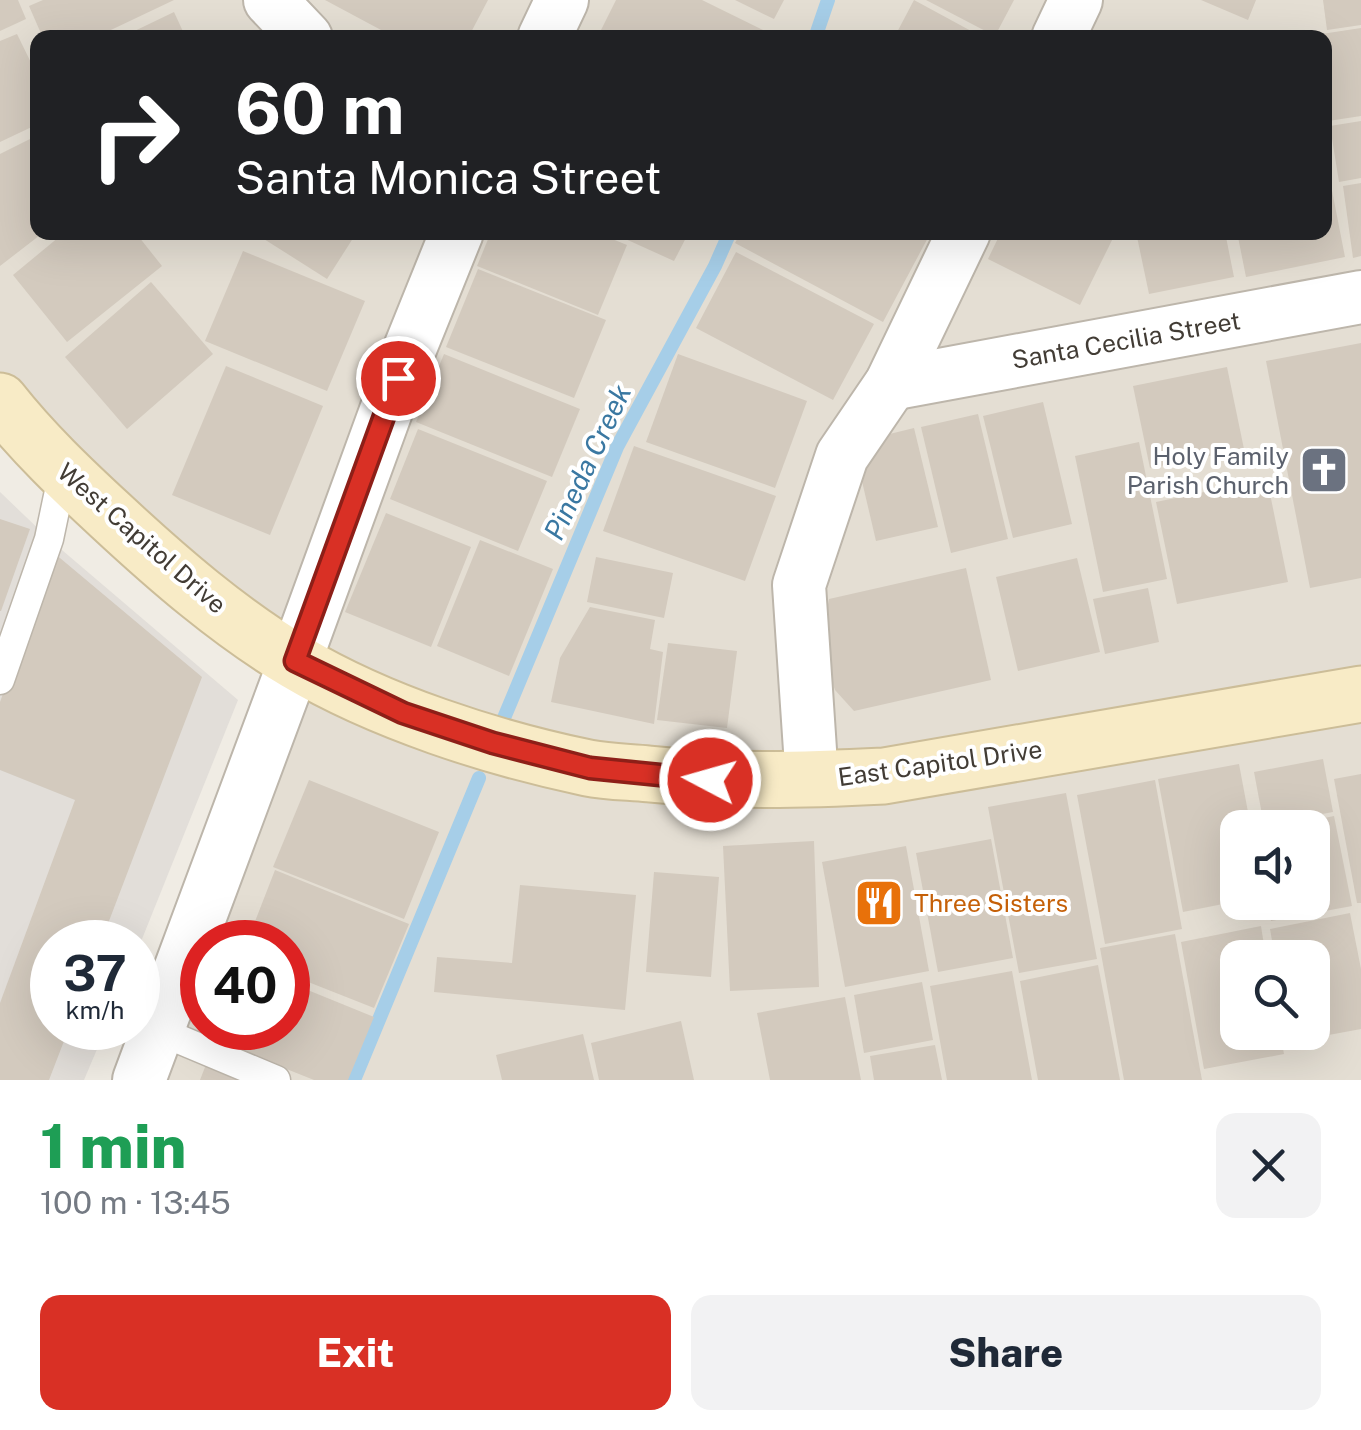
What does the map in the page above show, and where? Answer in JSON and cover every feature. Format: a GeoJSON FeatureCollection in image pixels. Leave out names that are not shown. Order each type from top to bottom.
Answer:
{"type":"FeatureCollection","features":[{"type":"Feature","properties":{"kind":"street"},"geometry":{"type":"LineString","coordinates":[[270,0],[298,30]]}},
{"type":"Feature","properties":{"kind":"street"},"geometry":{"type":"LineString","coordinates":[[548,30],[562,0]]}},
{"type":"Feature","properties":{"kind":"street"},"geometry":{"type":"LineString","coordinates":[[1062,30],[1076,0]]}},
{"type":"Feature","properties":{"kind":"street"},"geometry":{"type":"LineString","coordinates":[[160,1022],[398,378],[454,240]]}},
{"type":"Feature","properties":{"kind":"street"},"geometry":{"type":"LineString","coordinates":[[812,780],[799,585],[842,456],[890,384],[960,240]]}},
{"type":"Feature","properties":{"kind":"street","name":"Santa Cecilia Street"},"geometry":{"type":"LineString","coordinates":[[890,384],[1361,296]]}},
{"type":"Feature","properties":{"kind":"street","name":"West Capitol Drive"},"geometry":{"type":"LineString","coordinates":[[0,401],[64,472],[156,558],[221,610],[295,661]]}},
{"type":"Feature","properties":{"kind":"street","name":"East Capitol Drive"},"geometry":{"type":"LineString","coordinates":[[295,661],[403,713],[493,743],[590,768],[710,780],[884,776],[1361,694]]}},
{"type":"Feature","properties":{"kind":"street"},"geometry":{"type":"LineString","coordinates":[[138,1080],[149,1050]]}},
{"type":"Feature","properties":{"kind":"lane"},"geometry":{"type":"LineString","coordinates":[[0,680],[49,539],[64,472]]}},
{"type":"Feature","properties":{"kind":"lane"},"geometry":{"type":"LineString","coordinates":[[160,1031],[276,1080]]}},
{"type":"Feature","properties":{"kind":"shaded area"},"geometry":{"type":"Polygon","coordinates":[[[0,0],[1361,0],[1361,1080],[138,1080],[149,1050],[160,1050],[160,1021],[180,967],[180,1050],[310,1050],[310,920],[197,920],[295,657],[0,392],[0,0]]]}},
{"type":"Feature","properties":{"kind":"shaded area"},"geometry":{"type":"Polygon","coordinates":[[[0,492],[49,539],[238,700],[150,920],[30,920],[30,1050],[97,1050],[84,1080],[0,1080],[0,492]]]}},
{"type":"Feature","properties":{"kind":"building"},"geometry":{"type":"Polygon","coordinates":[[[0,0],[18,0],[26,19],[0,31],[0,0]]]}},
{"type":"Feature","properties":{"kind":"building"},"geometry":{"type":"Polygon","coordinates":[[[43,0],[174,0],[111,30],[40,30],[29,6],[43,0]]]}},
{"type":"Feature","properties":{"kind":"building"},"geometry":{"type":"Polygon","coordinates":[[[325,0],[488,0],[472,30],[381,30],[325,0]]]}},
{"type":"Feature","properties":{"kind":"building"},"geometry":{"type":"Polygon","coordinates":[[[616,0],[702,0],[763,30],[601,30],[616,0]]]}},
{"type":"Feature","properties":{"kind":"building"},"geometry":{"type":"Polygon","coordinates":[[[735,0],[784,0],[774,19],[735,0]]]}},
{"type":"Feature","properties":{"kind":"building"},"geometry":{"type":"Polygon","coordinates":[[[914,0],[969,30],[898,30],[914,0]]]}},
{"type":"Feature","properties":{"kind":"building"},"geometry":{"type":"Polygon","coordinates":[[[926,0],[1014,0],[998,30],[984,30],[926,0]]]}},
{"type":"Feature","properties":{"kind":"building"},"geometry":{"type":"Polygon","coordinates":[[[1201,0],[1256,0],[1248,20],[1201,0]]]}},
{"type":"Feature","properties":{"kind":"building"},"geometry":{"type":"Polygon","coordinates":[[[1323,0],[1361,0],[1361,25],[1327,30],[1323,0]]]}},
{"type":"Feature","properties":{"kind":"building"},"geometry":{"type":"Polygon","coordinates":[[[174,12],[182,30],[137,30],[174,12]]]}},
{"type":"Feature","properties":{"kind":"building"},"geometry":{"type":"Polygon","coordinates":[[[1361,28],[1361,116],[1332,120],[1332,32],[1361,28]]]}},
{"type":"Feature","properties":{"kind":"building"},"geometry":{"type":"Polygon","coordinates":[[[17,34],[30,61],[30,128],[0,142],[0,41],[17,34]]]}},
{"type":"Feature","properties":{"kind":"building"},"geometry":{"type":"Polygon","coordinates":[[[1361,121],[1361,178],[1339,182],[1332,126],[1361,121]]]}},
{"type":"Feature","properties":{"kind":"building"},"geometry":{"type":"Polygon","coordinates":[[[30,139],[30,240],[34,240],[0,266],[0,154],[30,139]]]}},
{"type":"Feature","properties":{"kind":"building"},"geometry":{"type":"Polygon","coordinates":[[[1361,183],[1361,256],[1353,258],[1343,186],[1361,183]]]}},
{"type":"Feature","properties":{"kind":"building"},"geometry":{"type":"Polygon","coordinates":[[[1332,191],[1345,257],[1246,277],[1239,240],[1332,240],[1332,191]]]}},
{"type":"Feature","properties":{"kind":"building"},"geometry":{"type":"Polygon","coordinates":[[[55,240],[141,240],[162,266],[67,342],[13,275],[55,240]]]}},
{"type":"Feature","properties":{"kind":"building"},"geometry":{"type":"Polygon","coordinates":[[[266,240],[352,240],[327,279],[266,240]]]}},
{"type":"Feature","properties":{"kind":"building"},"geometry":{"type":"Polygon","coordinates":[[[488,240],[615,240],[627,245],[598,315],[477,266],[488,240]]]}},
{"type":"Feature","properties":{"kind":"building"},"geometry":{"type":"Polygon","coordinates":[[[628,240],[685,240],[674,261],[628,240]]]}},
{"type":"Feature","properties":{"kind":"building"},"geometry":{"type":"Polygon","coordinates":[[[737,240],[927,240],[883,322],[735,243],[737,240]]]}},
{"type":"Feature","properties":{"kind":"building"},"geometry":{"type":"Polygon","coordinates":[[[997,240],[1112,240],[1080,305],[988,259],[997,240]]]}},
{"type":"Feature","properties":{"kind":"building"},"geometry":{"type":"Polygon","coordinates":[[[1138,240],[1227,240],[1234,277],[1149,294],[1138,240]]]}},
{"type":"Feature","properties":{"kind":"building"},"geometry":{"type":"Polygon","coordinates":[[[243,251],[365,301],[327,391],[205,341],[243,251]]]}},
{"type":"Feature","properties":{"kind":"building"},"geometry":{"type":"Polygon","coordinates":[[[736,252],[874,324],[833,400],[696,328],[736,252]]]}},
{"type":"Feature","properties":{"kind":"building"},"geometry":{"type":"Polygon","coordinates":[[[478,269],[606,320],[574,398],[446,347],[478,269]]]}},
{"type":"Feature","properties":{"kind":"building"},"geometry":{"type":"Polygon","coordinates":[[[151,282],[213,354],[127,429],[65,357],[151,282]]]}},
{"type":"Feature","properties":{"kind":"building","name":"Holy Family Parish Church"},"geometry":{"type":"Polygon","coordinates":[[[1361,343],[1361,578],[1310,588],[1266,361],[1361,343]]]}},
{"type":"Feature","properties":{"kind":"building"},"geometry":{"type":"Polygon","coordinates":[[[444,354],[580,409],[552,477],[416,422],[444,354]]]}},
{"type":"Feature","properties":{"kind":"building"},"geometry":{"type":"Polygon","coordinates":[[[678,354],[807,401],[775,488],[646,442],[678,354]]]}},
{"type":"Feature","properties":{"kind":"building"},"geometry":{"type":"Polygon","coordinates":[[[226,366],[323,406],[270,535],[172,495],[226,366]]]}},
{"type":"Feature","properties":{"kind":"building"},"geometry":{"type":"Polygon","coordinates":[[[1227,367],[1244,449],[1150,468],[1133,386],[1227,367]]]}},
{"type":"Feature","properties":{"kind":"building"},"geometry":{"type":"Polygon","coordinates":[[[1043,402],[1072,524],[1013,538],[983,416],[1043,402]]]}},
{"type":"Feature","properties":{"kind":"building"},"geometry":{"type":"Polygon","coordinates":[[[978,414],[1008,539],[951,553],[921,427],[978,414]]]}},
{"type":"Feature","properties":{"kind":"building"},"geometry":{"type":"Polygon","coordinates":[[[914,428],[938,527],[876,541],[853,443],[914,428]]]}},
{"type":"Feature","properties":{"kind":"building"},"geometry":{"type":"Polygon","coordinates":[[[418,429],[547,481],[518,551],[390,499],[418,429]]]}},
{"type":"Feature","properties":{"kind":"building"},"geometry":{"type":"Polygon","coordinates":[[[1139,442],[1167,579],[1103,592],[1075,456],[1139,442]]]}},
{"type":"Feature","properties":{"kind":"building"},"geometry":{"type":"Polygon","coordinates":[[[634,446],[776,496],[745,581],[603,531],[634,446]]]}},
{"type":"Feature","properties":{"kind":"building"},"geometry":{"type":"Polygon","coordinates":[[[1267,479],[1288,582],[1177,604],[1156,502],[1267,479]]]}},
{"type":"Feature","properties":{"kind":"building"},"geometry":{"type":"Polygon","coordinates":[[[386,513],[471,547],[431,647],[345,612],[386,513]]]}},
{"type":"Feature","properties":{"kind":"building"},"geometry":{"type":"Polygon","coordinates":[[[0,519],[30,529],[1,611],[0,611],[0,519]]]}},
{"type":"Feature","properties":{"kind":"building"},"geometry":{"type":"Polygon","coordinates":[[[480,540],[553,569],[509,676],[437,646],[480,540]]]}},
{"type":"Feature","properties":{"kind":"building"},"geometry":{"type":"Polygon","coordinates":[[[54,553],[202,677],[109,920],[31,920],[75,800],[0,770],[0,702],[54,553]]]}},
{"type":"Feature","properties":{"kind":"building"},"geometry":{"type":"Polygon","coordinates":[[[596,557],[673,573],[664,618],[587,602],[596,557]]]}},
{"type":"Feature","properties":{"kind":"building"},"geometry":{"type":"Polygon","coordinates":[[[1077,558],[1100,652],[1018,671],[996,577],[1077,558]]]}},
{"type":"Feature","properties":{"kind":"building"},"geometry":{"type":"Polygon","coordinates":[[[966,568],[991,680],[854,711],[835,690],[825,661],[823,630],[829,599],[966,568]]]}},
{"type":"Feature","properties":{"kind":"building"},"geometry":{"type":"Polygon","coordinates":[[[1148,588],[1159,642],[1105,654],[1093,599],[1148,588]]]}},
{"type":"Feature","properties":{"kind":"building"},"geometry":{"type":"Polygon","coordinates":[[[590,607],[655,620],[650,649],[663,652],[654,724],[551,702],[560,658],[590,607]]]}},
{"type":"Feature","properties":{"kind":"building"},"geometry":{"type":"Polygon","coordinates":[[[668,643],[737,651],[727,728],[657,720],[668,643]]]}},
{"type":"Feature","properties":{"kind":"building"},"geometry":{"type":"Polygon","coordinates":[[[1323,759],[1333,812],[1261,810],[1254,772],[1323,759]]]}},
{"type":"Feature","properties":{"kind":"building"},"geometry":{"type":"Polygon","coordinates":[[[1239,764],[1248,810],[1220,810],[1220,905],[1183,912],[1158,779],[1239,764]]]}},
{"type":"Feature","properties":{"kind":"building"},"geometry":{"type":"Polygon","coordinates":[[[1361,774],[1361,903],[1357,903],[1334,779],[1361,774]]]}},
{"type":"Feature","properties":{"kind":"building"},"geometry":{"type":"Polygon","coordinates":[[[309,780],[439,832],[404,919],[273,867],[309,780]]]}},
{"type":"Feature","properties":{"kind":"building"},"geometry":{"type":"Polygon","coordinates":[[[1155,780],[1182,929],[1105,944],[1077,795],[1155,780]]]}},
{"type":"Feature","properties":{"kind":"building"},"geometry":{"type":"Polygon","coordinates":[[[1066,793],[1097,959],[1019,973],[988,807],[1066,793]]]}},
{"type":"Feature","properties":{"kind":"building"},"geometry":{"type":"Polygon","coordinates":[[[1334,816],[1352,906],[1330,910],[1330,817],[1334,816]]]}},
{"type":"Feature","properties":{"kind":"building"},"geometry":{"type":"Polygon","coordinates":[[[991,839],[1013,958],[938,972],[916,853],[991,839]]]}},
{"type":"Feature","properties":{"kind":"building"},"geometry":{"type":"Polygon","coordinates":[[[814,841],[819,987],[730,991],[723,846],[814,841]]]}},
{"type":"Feature","properties":{"kind":"building"},"geometry":{"type":"Polygon","coordinates":[[[906,846],[929,971],[845,987],[822,862],[906,846]]]}},
{"type":"Feature","properties":{"kind":"building"},"geometry":{"type":"Polygon","coordinates":[[[275,870],[409,924],[374,1008],[310,983],[310,920],[256,920],[275,870]]]}},
{"type":"Feature","properties":{"kind":"building"},"geometry":{"type":"Polygon","coordinates":[[[654,872],[719,877],[711,977],[646,972],[654,872]]]}},
{"type":"Feature","properties":{"kind":"building"},"geometry":{"type":"Polygon","coordinates":[[[520,885],[636,895],[625,1010],[434,992],[437,957],[512,963],[520,885]]]}},
{"type":"Feature","properties":{"kind":"building"},"geometry":{"type":"Polygon","coordinates":[[[1350,913],[1361,969],[1361,1029],[1330,1035],[1330,940],[1272,940],[1270,929],[1350,913]]]}},
{"type":"Feature","properties":{"kind":"building"},"geometry":{"type":"Polygon","coordinates":[[[30,922],[30,1050],[61,1050],[49,1080],[0,1080],[0,1003],[30,922]]]}},
{"type":"Feature","properties":{"kind":"building"},"geometry":{"type":"Polygon","coordinates":[[[1261,926],[1263,940],[1220,940],[1220,1050],[1283,1050],[1284,1054],[1204,1069],[1181,942],[1261,926]]]}},
{"type":"Feature","properties":{"kind":"building"},"geometry":{"type":"Polygon","coordinates":[[[1175,934],[1202,1080],[1124,1080],[1100,948],[1175,934]]]}},
{"type":"Feature","properties":{"kind":"building"},"geometry":{"type":"Polygon","coordinates":[[[1098,965],[1120,1080],[1038,1080],[1020,981],[1098,965]]]}},
{"type":"Feature","properties":{"kind":"building"},"geometry":{"type":"Polygon","coordinates":[[[1012,971],[1032,1080],[947,1080],[930,986],[1012,971]]]}},
{"type":"Feature","properties":{"kind":"building"},"geometry":{"type":"Polygon","coordinates":[[[922,982],[933,1040],[864,1053],[854,995],[922,982]]]}},
{"type":"Feature","properties":{"kind":"building"},"geometry":{"type":"Polygon","coordinates":[[[310,991],[374,1017],[348,1080],[314,1080],[239,1050],[310,1050],[310,991]]]}},
{"type":"Feature","properties":{"kind":"building"},"geometry":{"type":"Polygon","coordinates":[[[845,997],[861,1080],[770,1080],[757,1013],[845,997]]]}},
{"type":"Feature","properties":{"kind":"building"},"geometry":{"type":"Polygon","coordinates":[[[681,1021],[694,1080],[599,1080],[591,1043],[681,1021]]]}},
{"type":"Feature","properties":{"kind":"building"},"geometry":{"type":"Polygon","coordinates":[[[583,1034],[594,1080],[502,1080],[496,1055],[583,1034]]]}},
{"type":"Feature","properties":{"kind":"building"},"geometry":{"type":"Polygon","coordinates":[[[935,1045],[942,1080],[874,1080],[870,1056],[935,1045]]]}},
{"type":"Feature","properties":{"kind":"building"},"geometry":{"type":"Polygon","coordinates":[[[207,1062],[252,1080],[200,1080],[207,1062]]]}},
{"type":"Feature","properties":{"kind":"waterway","name":"Pineda Creek"},"geometry":{"type":"LineString","coordinates":[[818,30],[828,0]]}},
{"type":"Feature","properties":{"kind":"waterway","name":"Pineda Creek"},"geometry":{"type":"LineString","coordinates":[[504,718],[617,447],[726,240]]}},
{"type":"Feature","properties":{"kind":"waterway","name":"Pineda Creek"},"geometry":{"type":"LineString","coordinates":[[354,1080],[479,778]]}},
{"type":"Feature","properties":{"kind":"place","name":"Holy Family Parish Church"},"geometry":{"type":"Point","coordinates":[1324,470]}},
{"type":"Feature","properties":{"kind":"place","name":"Three Sisters"},"geometry":{"type":"Point","coordinates":[879,903]}},
{"type":"Feature","properties":{"kind":"route"},"geometry":{"type":"LineString","coordinates":[[398,378],[295,661],[403,713],[493,743],[590,768],[710,780]]}}]}
